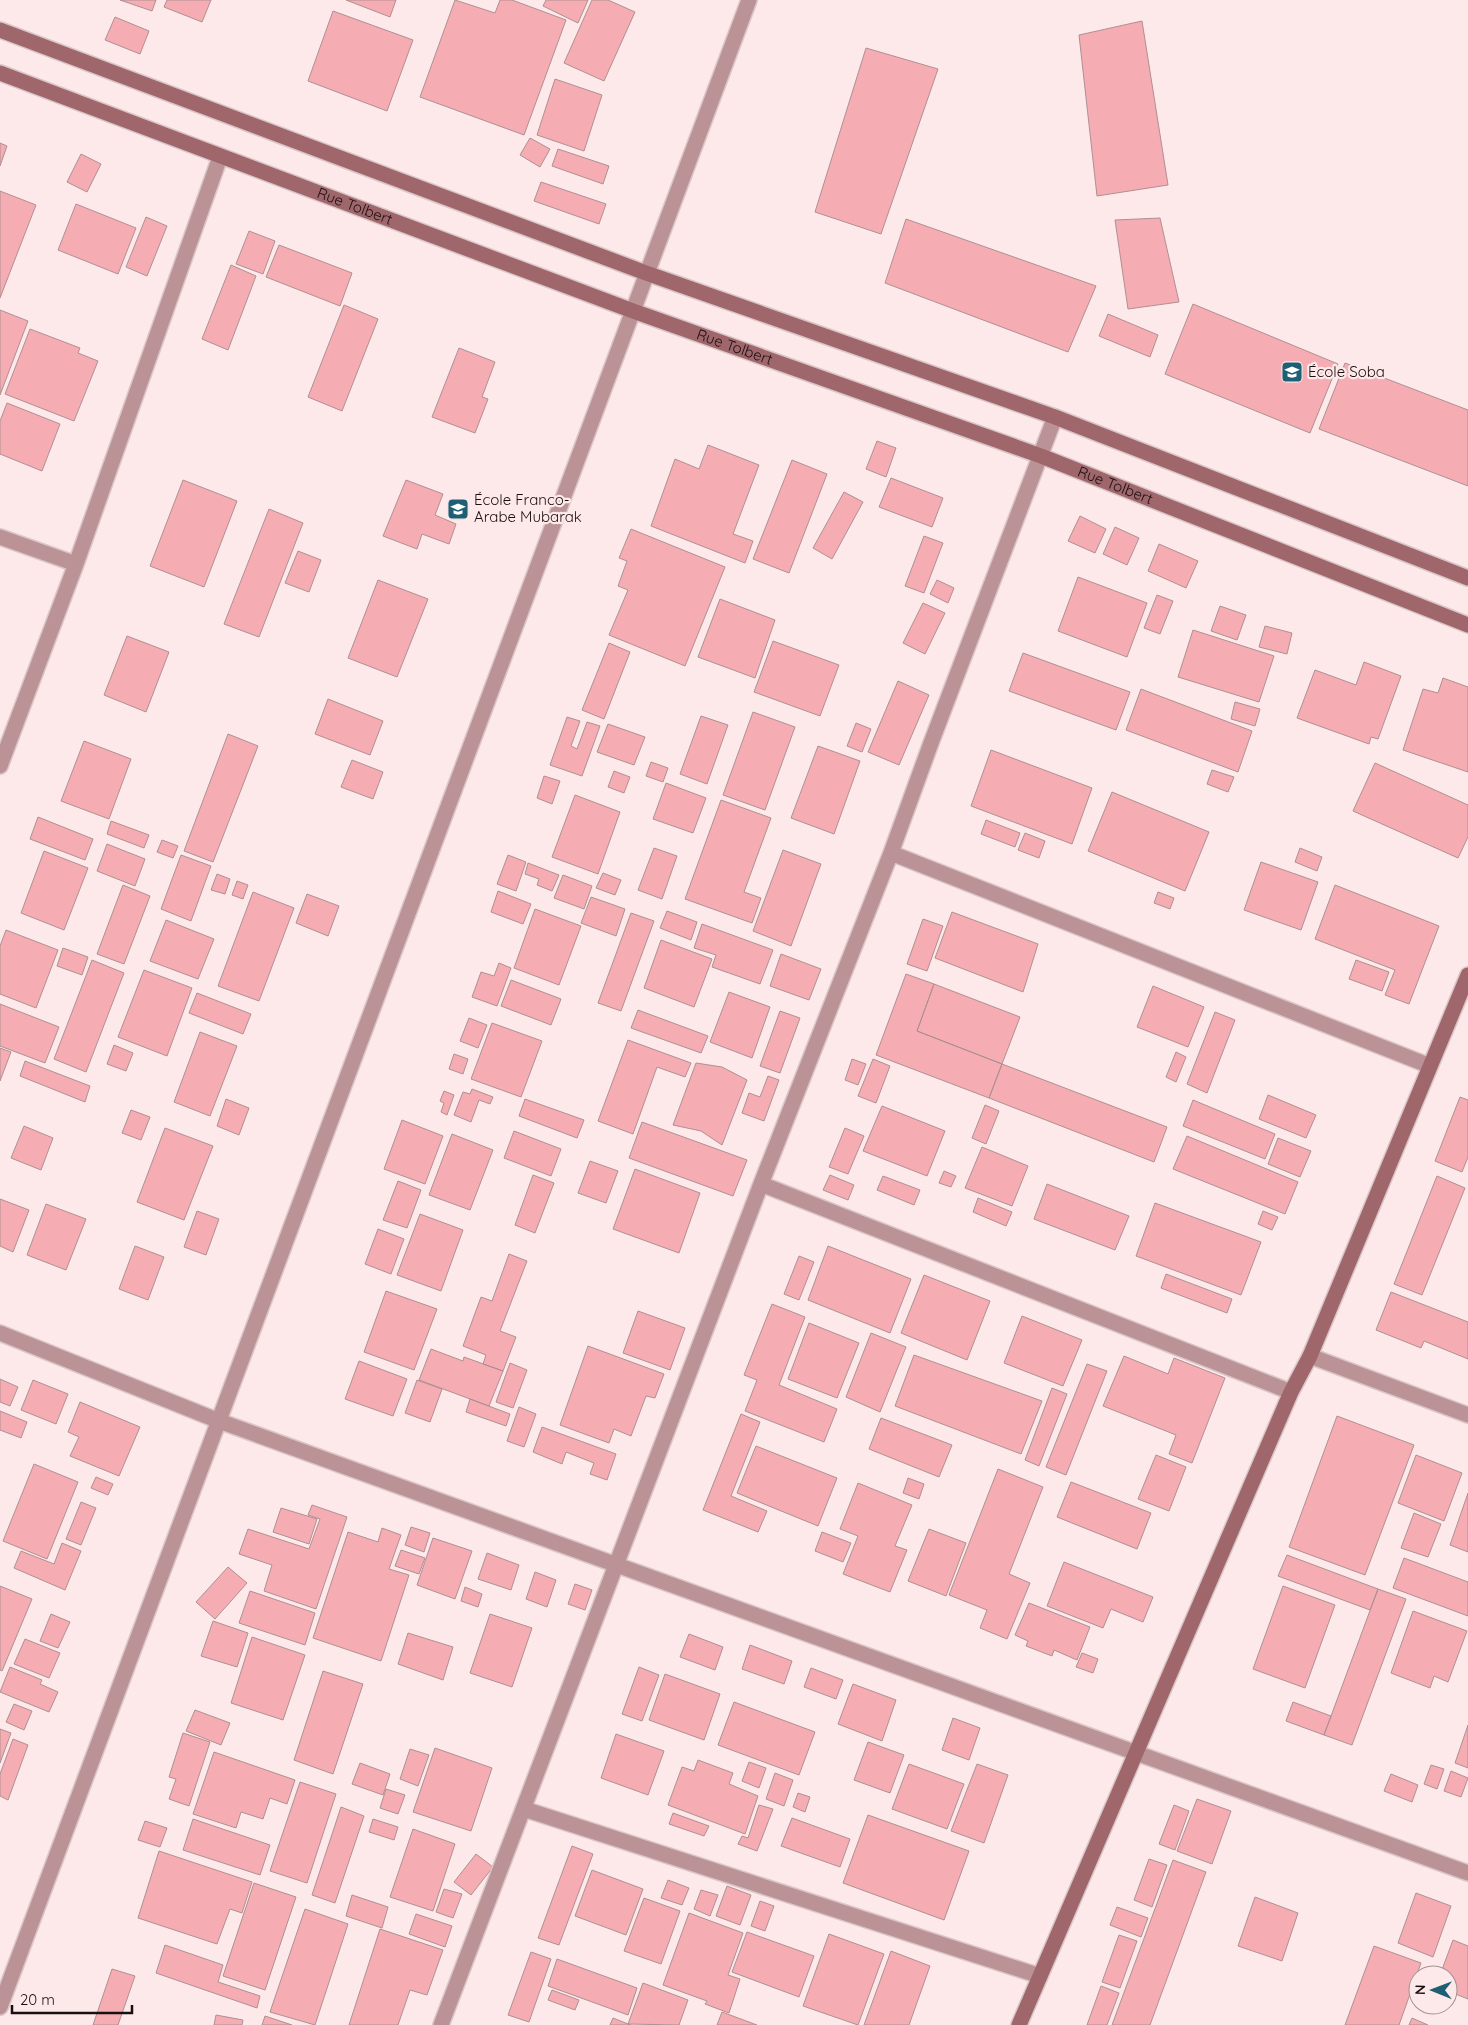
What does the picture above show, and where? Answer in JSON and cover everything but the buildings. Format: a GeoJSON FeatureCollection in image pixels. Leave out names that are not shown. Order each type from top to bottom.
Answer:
{"type":"FeatureCollection","features":[{"type":"Feature","properties":{"kind":"street"},"geometry":{"type":"LineString","coordinates":[[0,2007],[749,0]]}},
{"type":"Feature","properties":{"kind":"street"},"geometry":{"type":"LineString","coordinates":[[0,30],[646,273],[1055,417],[1468,578]]}},
{"type":"Feature","properties":{"kind":"street","name":"Rue Tolbert"},"geometry":{"type":"LineString","coordinates":[[0,73],[633,311],[1041,456],[1468,625]]}},
{"type":"Feature","properties":{"kind":"street"},"geometry":{"type":"LineString","coordinates":[[0,766],[76,564],[220,157]]}},
{"type":"Feature","properties":{"kind":"street"},"geometry":{"type":"LineString","coordinates":[[441,2025],[761,1184],[891,853],[1055,417]]}},
{"type":"Feature","properties":{"kind":"street"},"geometry":{"type":"LineString","coordinates":[[0,537],[76,564]]}},
{"type":"Feature","properties":{"kind":"street"},"geometry":{"type":"LineString","coordinates":[[891,853],[1430,1066]]}},
{"type":"Feature","properties":{"kind":"street"},"geometry":{"type":"LineString","coordinates":[[1019,2025],[1291,1392],[1310,1356],[1468,975]]}},
{"type":"Feature","properties":{"kind":"street"},"geometry":{"type":"LineString","coordinates":[[761,1184],[1291,1392]]}},
{"type":"Feature","properties":{"kind":"street"},"geometry":{"type":"LineString","coordinates":[[0,1333],[219,1421],[1468,1873]]}},
{"type":"Feature","properties":{"kind":"street"},"geometry":{"type":"LineString","coordinates":[[1310,1356],[1468,1415]]}},
{"type":"Feature","properties":{"kind":"street"},"geometry":{"type":"LineString","coordinates":[[524,1809],[1040,1976]]}},
{"type":"Feature","properties":{"kind":"place","name":"École Soba"},"geometry":{"type":"Point","coordinates":[1292,372]}},
{"type":"Feature","properties":{"kind":"place","name":"École Franco- Arabe Mubarak"},"geometry":{"type":"Point","coordinates":[458,509]}}]}
